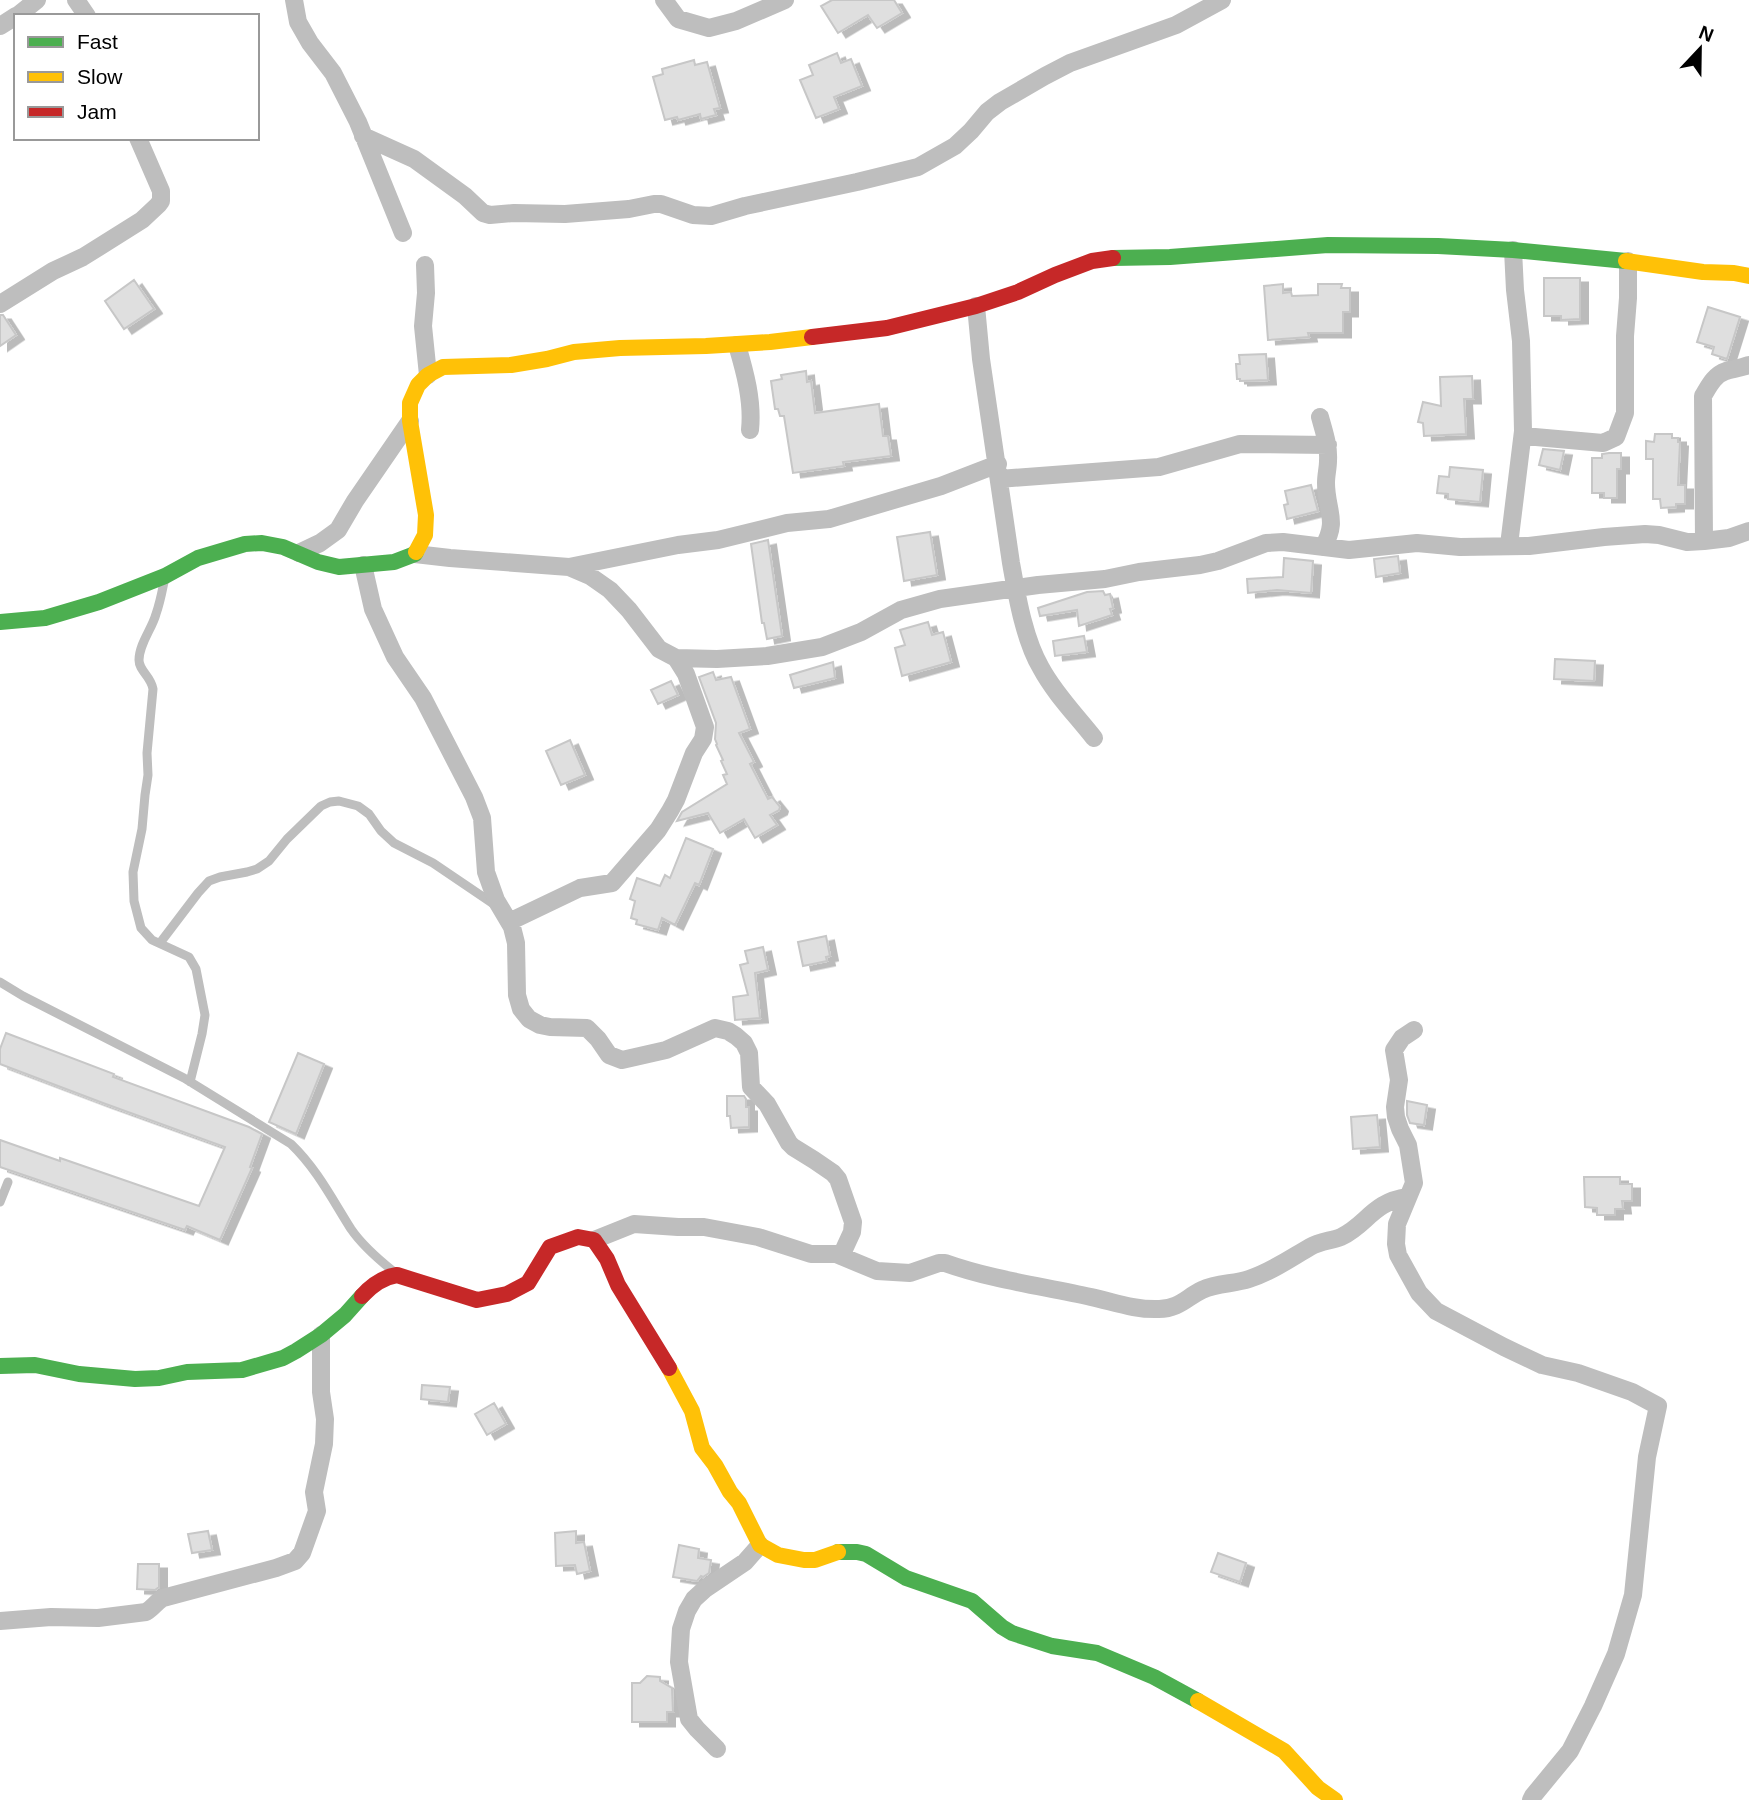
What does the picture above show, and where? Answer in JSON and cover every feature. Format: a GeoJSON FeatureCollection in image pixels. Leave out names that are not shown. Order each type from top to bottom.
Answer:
{"type":"FeatureCollection","features":[{"type":"Feature","properties":{"kind":"street"},"geometry":{"type":"LineString","coordinates":[[19,14],[37,0]]}},
{"type":"Feature","properties":{"kind":"street"},"geometry":{"type":"LineString","coordinates":[[294,0],[298,22],[345,94],[403,233]]}},
{"type":"Feature","properties":{"kind":"street"},"geometry":{"type":"LineString","coordinates":[[664,0],[678,19],[709,28],[736,21],[785,0]]}},
{"type":"Feature","properties":{"kind":"street"},"geometry":{"type":"LineString","coordinates":[[363,136],[414,159],[465,196],[483,213],[490,215],[565,215],[661,204],[693,215],[711,216],[918,167],[955,146],[1000,102],[1045,76],[1070,63],[1175,24],[1222,0]]}},
{"type":"Feature","properties":{"kind":"street"},"geometry":{"type":"LineString","coordinates":[[0,304],[53,271],[83,257],[155,209],[160,201],[161,191],[139,140]]}},
{"type":"Feature","properties":{"kind":"street"},"geometry":{"type":"LineString","coordinates":[[415,554],[425,535],[426,515],[410,422],[410,403],[418,386],[428,375],[443,367],[511,365],[574,352],[737,345],[887,328],[976,306],[1018,292],[1092,261],[1112,258],[1170,257],[1260,248],[1328,245],[1438,246],[1628,261],[1749,276]]}},
{"type":"Feature","properties":{"kind":"street"},"geometry":{"type":"LineString","coordinates":[[1509,545],[1522,436],[1521,341],[1513,250]]}},
{"type":"Feature","properties":{"kind":"street"},"geometry":{"type":"LineString","coordinates":[[1522,436],[1603,443],[1616,437],[1625,413],[1628,261]]}},
{"type":"Feature","properties":{"kind":"street"},"geometry":{"type":"LineString","coordinates":[[425,265],[423,326],[428,375]]}},
{"type":"Feature","properties":{"kind":"street"},"geometry":{"type":"LineString","coordinates":[[976,306],[981,359],[1016,588],[1028,636],[1040,667],[1056,692],[1094,738]]}},
{"type":"Feature","properties":{"kind":"street"},"geometry":{"type":"LineString","coordinates":[[737,345],[750,406],[750,430]]}},
{"type":"Feature","properties":{"kind":"street"},"geometry":{"type":"LineString","coordinates":[[1704,541],[1703,396],[1713,380],[1726,371],[1749,365]]}},
{"type":"Feature","properties":{"kind":"street"},"geometry":{"type":"LineString","coordinates":[[1320,417],[1328,445],[1326,482],[1332,529],[1323,547]]}},
{"type":"Feature","properties":{"kind":"street"},"geometry":{"type":"LineString","coordinates":[[299,553],[338,530],[410,422]]}},
{"type":"Feature","properties":{"kind":"street"},"geometry":{"type":"LineString","coordinates":[[0,622],[45,618],[99,602],[165,576],[198,558],[245,544],[262,543],[283,547],[318,562],[339,567],[394,562],[415,554],[569,567],[678,545],[718,540],[787,523],[829,519],[998,472],[1159,467],[1240,444],[1328,445]]}},
{"type":"Feature","properties":{"kind":"street"},"geometry":{"type":"LineString","coordinates":[[569,567],[590,576],[610,590],[659,649],[676,658],[717,659],[767,656],[822,647],[841,641],[915,604],[1016,588],[1105,579],[1200,565],[1219,561],[1266,543],[1283,542],[1349,550],[1417,543],[1460,547],[1548,545],[1645,534],[1659,534],[1687,542],[1729,537],[1749,531]]}},
{"type":"Feature","properties":{"kind":"street"},"geometry":{"type":"LineString","coordinates":[[363,565],[373,609],[395,657],[423,698],[482,818],[486,872],[516,943],[517,995],[521,1009],[531,1021],[550,1027],[587,1028],[609,1055],[622,1060],[666,1050],[715,1028],[728,1031],[744,1043],[749,1053],[753,1091],[767,1104],[793,1147],[838,1179],[853,1222],[852,1232],[841,1256]]}},
{"type":"Feature","properties":{"kind":"street"},"geometry":{"type":"LineString","coordinates":[[506,916],[580,888],[612,883],[664,820],[676,800],[694,753],[705,734],[705,727],[686,674],[676,658]]}},
{"type":"Feature","properties":{"kind":"street"},"geometry":{"type":"LineString","coordinates":[[1414,1030],[1402,1038],[1394,1050],[1399,1080],[1396,1117],[1408,1145],[1414,1183],[1397,1224],[1396,1244],[1398,1255],[1419,1293],[1436,1311],[1542,1365],[1632,1392],[1658,1406],[1647,1457],[1633,1595],[1616,1654],[1570,1751],[1531,1800]]}},
{"type":"Feature","properties":{"kind":"street"},"geometry":{"type":"LineString","coordinates":[[0,1366],[35,1366],[79,1374],[135,1378],[159,1378],[187,1372],[242,1370],[283,1358],[321,1335],[345,1315],[369,1288],[381,1280],[397,1275],[477,1300],[507,1294],[528,1283],[550,1247],[578,1237],[594,1240],[634,1223],[704,1227],[758,1237],[811,1254],[836,1254],[872,1270],[898,1274],[945,1263],[993,1277],[1128,1306],[1161,1309],[1184,1303],[1200,1290],[1262,1274],[1311,1246],[1338,1238],[1387,1202],[1408,1197]]}},
{"type":"Feature","properties":{"kind":"street"},"geometry":{"type":"LineString","coordinates":[[594,1240],[607,1259],[618,1285],[670,1369],[692,1411],[702,1447],[739,1503],[760,1545],[778,1555],[804,1560],[815,1560],[836,1552],[866,1554],[906,1578],[972,1601],[1012,1633],[1052,1646],[1097,1653],[1154,1677],[1284,1751],[1318,1788],[1335,1800]]}},
{"type":"Feature","properties":{"kind":"street"},"geometry":{"type":"LineString","coordinates":[[0,1621],[99,1618],[146,1612],[163,1598],[295,1561],[302,1553],[317,1511],[314,1492],[324,1444],[325,1419],[321,1392],[321,1335]]}},
{"type":"Feature","properties":{"kind":"street"},"geometry":{"type":"LineString","coordinates":[[717,1749],[689,1719],[678,1662],[681,1629],[694,1600],[705,1589],[745,1562],[760,1545]]}},
{"type":"Feature","properties":{"kind":"lane"},"geometry":{"type":"LineString","coordinates":[[165,576],[156,616],[138,659],[140,667],[152,682],[153,689],[142,830],[133,872],[134,901],[141,928],[152,940],[189,957],[197,969],[205,1014],[190,1082]]}},
{"type":"Feature","properties":{"kind":"lane"},"geometry":{"type":"LineString","coordinates":[[160,943],[209,881],[257,869],[276,855],[287,839],[321,806],[339,801],[358,806],[369,814],[394,843],[433,863],[506,916]]}},
{"type":"Feature","properties":{"kind":"lane"},"geometry":{"type":"LineString","coordinates":[[0,982],[190,1082],[267,1128],[305,1158],[333,1196],[352,1230],[373,1255],[397,1275]]}},
{"type":"Feature","properties":{"kind":"lane"},"geometry":{"type":"LineString","coordinates":[[0,1202],[8,1182]]}},
{"type":"Feature","properties":{"kind":"building"},"geometry":{"type":"Polygon","coordinates":[[[832,0],[894,0],[902,13],[877,28],[868,15],[838,33],[821,6],[832,0]]]}},
{"type":"Feature","properties":{"kind":"building"},"geometry":{"type":"Polygon","coordinates":[[[837,53],[841,63],[851,59],[862,86],[834,97],[839,109],[816,118],[800,80],[813,75],[809,65],[837,53]]]}},
{"type":"Feature","properties":{"kind":"building"},"geometry":{"type":"Polygon","coordinates":[[[694,60],[695,65],[707,62],[720,108],[714,109],[716,115],[701,119],[700,114],[678,120],[677,117],[665,120],[653,77],[663,74],[662,69],[694,60]]]}},
{"type":"Feature","properties":{"kind":"building"},"geometry":{"type":"Polygon","coordinates":[[[1544,278],[1580,278],[1580,319],[1561,320],[1561,316],[1544,316],[1544,278]]]}},
{"type":"Feature","properties":{"kind":"building"},"geometry":{"type":"Polygon","coordinates":[[[134,280],[154,309],[124,329],[105,301],[134,280]]]}},
{"type":"Feature","properties":{"kind":"building"},"geometry":{"type":"Polygon","coordinates":[[[1283,284],[1283,293],[1291,292],[1292,296],[1318,295],[1318,284],[1342,284],[1341,288],[1350,288],[1350,312],[1343,312],[1343,333],[1308,333],[1309,337],[1268,340],[1264,286],[1283,284]]]}},
{"type":"Feature","properties":{"kind":"building"},"geometry":{"type":"Polygon","coordinates":[[[1708,307],[1740,317],[1727,359],[1712,354],[1714,347],[1697,342],[1708,307]]]}},
{"type":"Feature","properties":{"kind":"building"},"geometry":{"type":"Polygon","coordinates":[[[0,315],[3,315],[16,335],[0,346],[0,315]]]}},
{"type":"Feature","properties":{"kind":"building"},"geometry":{"type":"Polygon","coordinates":[[[1266,354],[1268,380],[1237,379],[1236,364],[1240,364],[1239,355],[1266,354]]]}},
{"type":"Feature","properties":{"kind":"building"},"geometry":{"type":"Polygon","coordinates":[[[806,371],[807,382],[811,381],[815,413],[879,404],[883,436],[888,436],[891,456],[843,462],[844,466],[793,473],[784,416],[780,416],[778,409],[775,409],[771,381],[782,379],[781,375],[806,371]]]}},
{"type":"Feature","properties":{"kind":"building"},"geometry":{"type":"Polygon","coordinates":[[[1472,376],[1473,399],[1464,399],[1466,434],[1424,436],[1423,423],[1418,422],[1423,402],[1441,406],[1440,377],[1472,376]]]}},
{"type":"Feature","properties":{"kind":"building"},"geometry":{"type":"Polygon","coordinates":[[[1655,434],[1672,434],[1672,438],[1678,438],[1680,442],[1678,485],[1685,485],[1685,504],[1661,508],[1660,499],[1653,499],[1653,459],[1646,459],[1646,441],[1654,442],[1655,434]]]}},
{"type":"Feature","properties":{"kind":"building"},"geometry":{"type":"Polygon","coordinates":[[[1543,449],[1564,451],[1560,470],[1539,465],[1543,449]]]}},
{"type":"Feature","properties":{"kind":"building"},"geometry":{"type":"Polygon","coordinates":[[[1621,453],[1621,469],[1617,469],[1617,498],[1604,498],[1604,493],[1592,493],[1592,458],[1602,458],[1602,454],[1621,453]]]}},
{"type":"Feature","properties":{"kind":"building"},"geometry":{"type":"Polygon","coordinates":[[[1450,467],[1483,470],[1480,502],[1448,499],[1448,494],[1437,493],[1439,476],[1449,477],[1450,467]]]}},
{"type":"Feature","properties":{"kind":"building"},"geometry":{"type":"Polygon","coordinates":[[[1311,485],[1318,511],[1287,519],[1285,491],[1311,485]]]}},
{"type":"Feature","properties":{"kind":"building"},"geometry":{"type":"Polygon","coordinates":[[[930,532],[937,575],[904,581],[897,537],[930,532]]]}},
{"type":"Feature","properties":{"kind":"building"},"geometry":{"type":"Polygon","coordinates":[[[768,540],[782,636],[767,639],[762,623],[751,544],[768,540]]]}},
{"type":"Feature","properties":{"kind":"building"},"geometry":{"type":"Polygon","coordinates":[[[1398,556],[1400,573],[1376,577],[1374,559],[1398,556]]]}},
{"type":"Feature","properties":{"kind":"building"},"geometry":{"type":"Polygon","coordinates":[[[1284,558],[1313,561],[1311,593],[1277,590],[1248,593],[1247,579],[1283,577],[1284,558]]]}},
{"type":"Feature","properties":{"kind":"building"},"geometry":{"type":"Polygon","coordinates":[[[1103,591],[1105,595],[1110,594],[1112,615],[1079,626],[1077,610],[1040,616],[1038,608],[1087,592],[1103,591]]]}},
{"type":"Feature","properties":{"kind":"building"},"geometry":{"type":"Polygon","coordinates":[[[928,622],[932,635],[943,632],[951,662],[902,676],[895,648],[905,645],[900,630],[928,622]]]}},
{"type":"Feature","properties":{"kind":"building"},"geometry":{"type":"Polygon","coordinates":[[[1084,636],[1087,652],[1055,656],[1053,641],[1084,636]]]}},
{"type":"Feature","properties":{"kind":"building"},"geometry":{"type":"Polygon","coordinates":[[[1555,659],[1595,661],[1594,681],[1554,679],[1555,659]]]}},
{"type":"Feature","properties":{"kind":"building"},"geometry":{"type":"Polygon","coordinates":[[[833,662],[835,678],[794,688],[790,675],[833,662]]]}},
{"type":"Feature","properties":{"kind":"building"},"geometry":{"type":"Polygon","coordinates":[[[713,672],[716,680],[731,677],[750,729],[739,733],[754,762],[750,764],[768,799],[772,797],[780,807],[770,815],[777,825],[755,838],[744,819],[720,833],[708,813],[677,821],[682,812],[727,784],[723,775],[727,774],[716,745],[716,723],[699,677],[713,672]]]}},
{"type":"Feature","properties":{"kind":"building"},"geometry":{"type":"Polygon","coordinates":[[[671,681],[678,695],[658,704],[651,690],[671,681]]]}},
{"type":"Feature","properties":{"kind":"building"},"geometry":{"type":"Polygon","coordinates":[[[570,740],[585,775],[561,785],[546,751],[570,740]]]}},
{"type":"Feature","properties":{"kind":"building"},"geometry":{"type":"Polygon","coordinates":[[[686,838],[713,849],[699,885],[695,883],[675,925],[662,918],[658,930],[636,924],[637,920],[631,918],[635,901],[630,899],[637,878],[660,886],[665,875],[670,878],[686,838]]]}},
{"type":"Feature","properties":{"kind":"building"},"geometry":{"type":"Polygon","coordinates":[[[826,936],[830,956],[826,957],[827,961],[803,966],[798,942],[826,936]]]}},
{"type":"Feature","properties":{"kind":"building"},"geometry":{"type":"Polygon","coordinates":[[[763,947],[768,970],[755,973],[760,1018],[735,1020],[733,997],[748,995],[740,965],[748,963],[745,951],[763,947]]]}},
{"type":"Feature","properties":{"kind":"building"},"geometry":{"type":"Polygon","coordinates":[[[6,1033],[262,1134],[250,1167],[252,1168],[220,1240],[187,1226],[185,1230],[0,1167],[0,1140],[199,1206],[225,1147],[0,1064],[0,1049],[6,1033]]]}},
{"type":"Feature","properties":{"kind":"building"},"geometry":{"type":"Polygon","coordinates":[[[298,1053],[324,1064],[296,1134],[269,1122],[298,1053]]]}},
{"type":"Feature","properties":{"kind":"building"},"geometry":{"type":"Polygon","coordinates":[[[727,1096],[744,1096],[746,1107],[749,1107],[749,1127],[731,1128],[730,1116],[727,1116],[727,1096]]]}},
{"type":"Feature","properties":{"kind":"building"},"geometry":{"type":"Polygon","coordinates":[[[1407,1101],[1427,1105],[1424,1125],[1410,1123],[1407,1101]]]}},
{"type":"Feature","properties":{"kind":"building"},"geometry":{"type":"Polygon","coordinates":[[[1377,1115],[1380,1147],[1353,1149],[1351,1117],[1377,1115]]]}},
{"type":"Feature","properties":{"kind":"building"},"geometry":{"type":"Polygon","coordinates":[[[1584,1177],[1620,1177],[1620,1184],[1632,1184],[1632,1201],[1622,1201],[1623,1209],[1615,1209],[1615,1215],[1597,1215],[1597,1208],[1585,1207],[1584,1177]]]}},
{"type":"Feature","properties":{"kind":"building"},"geometry":{"type":"Polygon","coordinates":[[[422,1385],[450,1387],[448,1402],[421,1399],[422,1385]]]}},
{"type":"Feature","properties":{"kind":"building"},"geometry":{"type":"Polygon","coordinates":[[[494,1403],[506,1424],[487,1435],[475,1414],[494,1403]]]}},
{"type":"Feature","properties":{"kind":"building"},"geometry":{"type":"Polygon","coordinates":[[[208,1531],[212,1550],[192,1553],[188,1534],[208,1531]]]}},
{"type":"Feature","properties":{"kind":"building"},"geometry":{"type":"Polygon","coordinates":[[[576,1531],[576,1543],[584,1542],[590,1571],[577,1574],[575,1565],[556,1566],[555,1533],[576,1531]]]}},
{"type":"Feature","properties":{"kind":"building"},"geometry":{"type":"Polygon","coordinates":[[[679,1545],[699,1549],[698,1558],[711,1560],[709,1573],[697,1581],[673,1577],[679,1545]]]}},
{"type":"Feature","properties":{"kind":"building"},"geometry":{"type":"Polygon","coordinates":[[[1218,1553],[1246,1563],[1240,1582],[1211,1572],[1218,1553]]]}},
{"type":"Feature","properties":{"kind":"building"},"geometry":{"type":"Polygon","coordinates":[[[138,1564],[159,1564],[159,1587],[155,1590],[137,1589],[138,1564]]]}},
{"type":"Feature","properties":{"kind":"building"},"geometry":{"type":"Polygon","coordinates":[[[647,1676],[660,1677],[660,1681],[672,1688],[673,1712],[667,1712],[667,1722],[632,1722],[632,1683],[640,1683],[647,1676]]]}},
{"type":"Feature","properties":{"kind":"traffic: fast"},"geometry":{"type":"LineString","coordinates":[[1113,258],[1170,257],[1328,245],[1513,250],[1626,261]]}},
{"type":"Feature","properties":{"kind":"traffic: fast"},"geometry":{"type":"LineString","coordinates":[[0,622],[45,618],[99,602],[165,576],[198,558],[245,544],[262,543],[283,547],[318,562],[339,567],[394,562],[416,552]]}},
{"type":"Feature","properties":{"kind":"traffic: fast"},"geometry":{"type":"LineString","coordinates":[[0,1366],[35,1365],[79,1374],[135,1379],[159,1378],[187,1372],[242,1370],[283,1358],[296,1351],[321,1335],[362,1296]]}},
{"type":"Feature","properties":{"kind":"traffic: fast"},"geometry":{"type":"LineString","coordinates":[[838,1552],[866,1554],[906,1578],[972,1601],[1012,1633],[1052,1646],[1097,1653],[1154,1677],[1198,1701]]}},
{"type":"Feature","properties":{"kind":"traffic: slow"},"geometry":{"type":"LineString","coordinates":[[1626,261],[1749,276]]}},
{"type":"Feature","properties":{"kind":"traffic: slow"},"geometry":{"type":"LineString","coordinates":[[416,552],[425,535],[426,515],[410,421],[410,403],[418,385],[428,375],[443,367],[511,365],[574,352],[770,342],[812,337]]}},
{"type":"Feature","properties":{"kind":"traffic: slow"},"geometry":{"type":"LineString","coordinates":[[669,1368],[692,1411],[702,1448],[739,1503],[760,1545],[778,1555],[804,1560],[815,1560],[838,1552]]}},
{"type":"Feature","properties":{"kind":"traffic: slow"},"geometry":{"type":"LineString","coordinates":[[1198,1701],[1284,1751],[1318,1788],[1335,1800]]}},
{"type":"Feature","properties":{"kind":"traffic: jam"},"geometry":{"type":"LineString","coordinates":[[812,337],[887,328],[976,306],[1018,292],[1092,261],[1113,258]]}},
{"type":"Feature","properties":{"kind":"traffic: jam"},"geometry":{"type":"LineString","coordinates":[[362,1296],[378,1282],[397,1275],[477,1300],[507,1294],[528,1283],[550,1247],[578,1237],[594,1240],[669,1368]]}}]}
